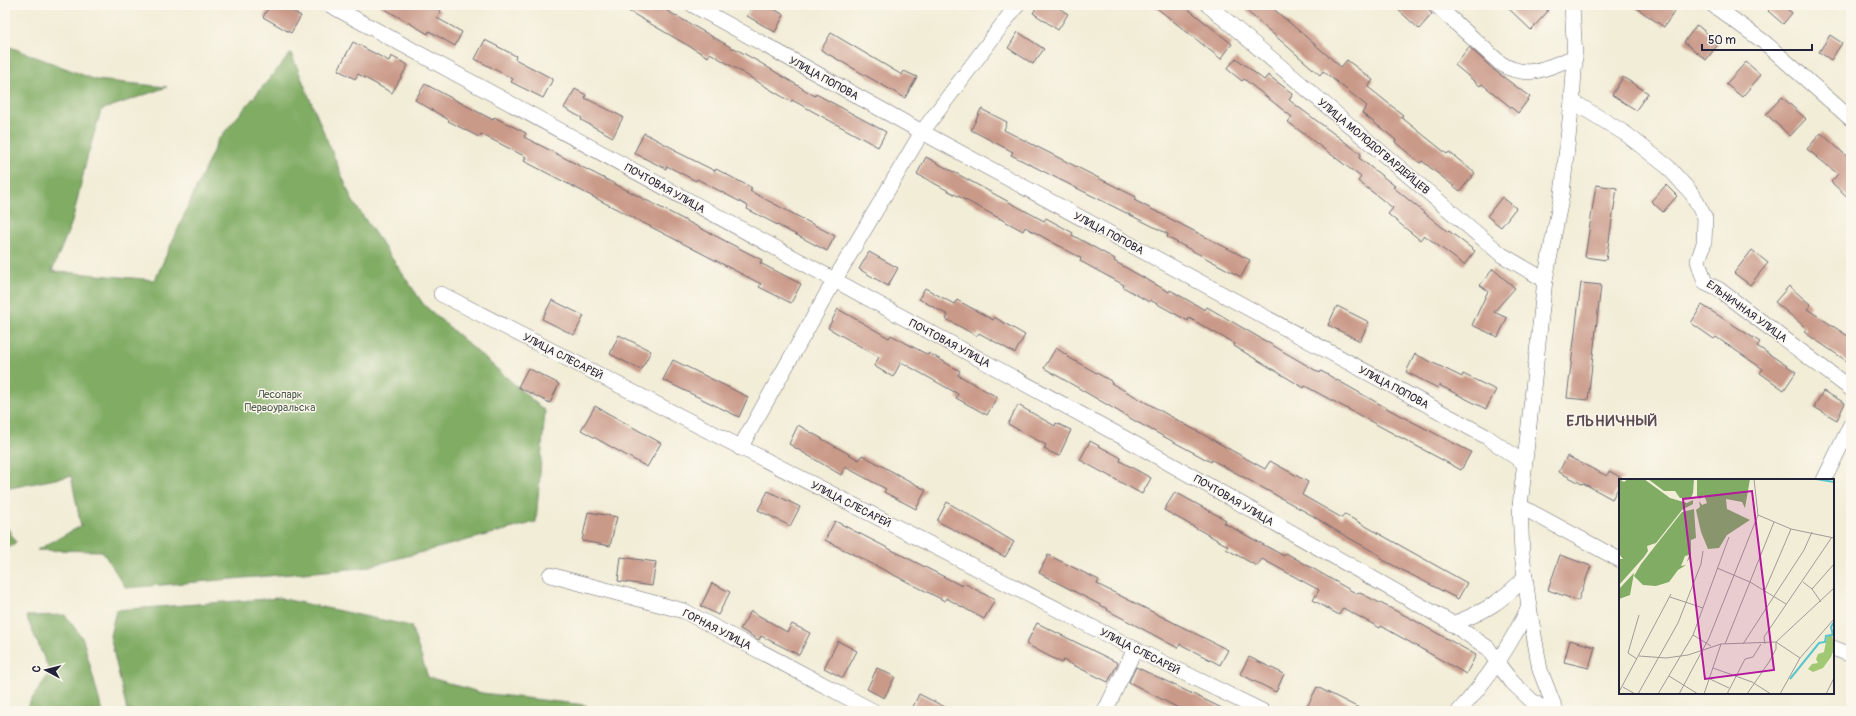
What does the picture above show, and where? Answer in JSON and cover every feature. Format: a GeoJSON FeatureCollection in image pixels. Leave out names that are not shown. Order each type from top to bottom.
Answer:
{"type":"FeatureCollection","features":[{"type":"Feature","properties":{"kind":"street","name":"ПОЧТОВАЯ УЛИЦА"},"geometry":{"type":"LineString","coordinates":[[330,5],[1128,440],[1452,624],[1488,648],[1498,664],[1522,692],[1547,711]]}},
{"type":"Feature","properties":{"kind":"street","name":"УЛИЦА ПОПОВА"},"geometry":{"type":"LineString","coordinates":[[693,5],[922,132],[1487,438],[1524,463]]}},
{"type":"Feature","properties":{"kind":"street"},"geometry":{"type":"LineString","coordinates":[[740,448],[834,281],[922,132],[1017,5]]}},
{"type":"Feature","properties":{"kind":"street","name":"УЛИЦА МОЛОДОГВАРДЕЙЦЕВ"},"geometry":{"type":"LineString","coordinates":[[1208,5],[1502,255],[1545,280]]}},
{"type":"Feature","properties":{"kind":"street"},"geometry":{"type":"LineString","coordinates":[[1436,5],[1500,63],[1511,70],[1531,73],[1575,57]]}},
{"type":"Feature","properties":{"kind":"street"},"geometry":{"type":"LineString","coordinates":[[1556,711],[1540,670],[1525,578],[1520,506],[1545,280],[1562,194],[1572,101],[1575,57],[1572,5]]}},
{"type":"Feature","properties":{"kind":"street"},"geometry":{"type":"LineString","coordinates":[[1713,5],[1764,42],[1851,119]]}},
{"type":"Feature","properties":{"kind":"street","name":"ЕЛЬНИЧНАЯ УЛИЦА"},"geometry":{"type":"LineString","coordinates":[[1572,101],[1626,134],[1668,167],[1693,195],[1705,218],[1704,243],[1698,261],[1705,282],[1718,289],[1851,388]]}},
{"type":"Feature","properties":{"kind":"street","name":"УЛИЦА СЛЕСАРЕЙ"},"geometry":{"type":"LineString","coordinates":[[441,294],[740,448],[1262,711]]}},
{"type":"Feature","properties":{"kind":"street"},"geometry":{"type":"LineString","coordinates":[[1824,479],[1851,424]]}},
{"type":"Feature","properties":{"kind":"street"},"geometry":{"type":"LineString","coordinates":[[1520,506],[1619,559]]}},
{"type":"Feature","properties":{"kind":"street","name":"ГОРНАЯ УЛИЦА"},"geometry":{"type":"LineString","coordinates":[[550,575],[684,611],[873,711]]}},
{"type":"Feature","properties":{"kind":"street"},"geometry":{"type":"LineString","coordinates":[[1452,624],[1480,614],[1506,596],[1525,578]]}},
{"type":"Feature","properties":{"kind":"street"},"geometry":{"type":"LineString","coordinates":[[1459,711],[1483,685],[1498,664],[1518,630],[1529,607]]}},
{"type":"Feature","properties":{"kind":"street"},"geometry":{"type":"LineString","coordinates":[[1104,711],[1135,648]]}},
{"type":"Feature","properties":{"kind":"street"},"geometry":{"type":"LineString","coordinates":[[1834,648],[1851,655]]}},
{"type":"Feature","properties":{"kind":"green space","name":"Лесопарк Первоуральска"},"geometry":{"type":"Polygon","coordinates":[[[5,45],[96,80],[167,87],[101,110],[87,158],[72,222],[52,271],[155,280],[218,140],[291,53],[352,200],[424,305],[545,411],[536,522],[362,568],[126,588],[102,551],[37,550],[81,526],[71,476],[5,489],[5,45]]]}},
{"type":"Feature","properties":{"kind":"green space"},"geometry":{"type":"Polygon","coordinates":[[[5,524],[16,542],[5,551],[5,524]]]}},
{"type":"Feature","properties":{"kind":"green space"},"geometry":{"type":"Polygon","coordinates":[[[279,598],[411,626],[428,677],[482,693],[585,705],[594,711],[127,711],[110,636],[116,610],[279,598]]]}},
{"type":"Feature","properties":{"kind":"green space"},"geometry":{"type":"Polygon","coordinates":[[[65,615],[83,639],[102,711],[24,711],[50,672],[26,616],[65,615]]]}},
{"type":"Feature","properties":{"kind":"building"},"geometry":{"type":"Polygon","coordinates":[[[270,5],[282,5],[301,16],[291,33],[263,17],[270,5]]]}},
{"type":"Feature","properties":{"kind":"building"},"geometry":{"type":"Polygon","coordinates":[[[378,5],[432,5],[441,11],[437,18],[462,32],[455,46],[429,31],[428,34],[378,5]]]}},
{"type":"Feature","properties":{"kind":"building"},"geometry":{"type":"Polygon","coordinates":[[[618,5],[657,5],[759,62],[815,96],[816,94],[886,132],[878,147],[792,100],[791,102],[710,53],[708,57],[618,5]]]}},
{"type":"Feature","properties":{"kind":"building"},"geometry":{"type":"Polygon","coordinates":[[[753,5],[767,5],[784,15],[775,32],[747,16],[753,5]]]}},
{"type":"Feature","properties":{"kind":"building"},"geometry":{"type":"Polygon","coordinates":[[[1038,5],[1054,5],[1068,14],[1058,30],[1033,13],[1038,5]]]}},
{"type":"Feature","properties":{"kind":"building"},"geometry":{"type":"Polygon","coordinates":[[[1153,5],[1183,5],[1232,44],[1221,59],[1153,5]]]}},
{"type":"Feature","properties":{"kind":"building"},"geometry":{"type":"Polygon","coordinates":[[[1240,5],[1269,5],[1341,67],[1347,60],[1373,80],[1368,87],[1403,115],[1401,117],[1447,154],[1449,152],[1475,173],[1460,191],[1422,161],[1420,163],[1395,142],[1396,140],[1362,113],[1367,106],[1323,71],[1320,75],[1240,5]]]}},
{"type":"Feature","properties":{"kind":"building"},"geometry":{"type":"Polygon","coordinates":[[[1393,5],[1423,5],[1432,14],[1419,29],[1393,5]]]}},
{"type":"Feature","properties":{"kind":"building"},"geometry":{"type":"Polygon","coordinates":[[[1505,5],[1542,5],[1548,11],[1531,30],[1505,5]]]}},
{"type":"Feature","properties":{"kind":"building"},"geometry":{"type":"Polygon","coordinates":[[[1632,5],[1669,5],[1676,9],[1664,27],[1632,5]]]}},
{"type":"Feature","properties":{"kind":"building"},"geometry":{"type":"Polygon","coordinates":[[[1773,5],[1782,5],[1792,13],[1783,24],[1768,11],[1773,5]]]}},
{"type":"Feature","properties":{"kind":"building"},"geometry":{"type":"Polygon","coordinates":[[[1697,25],[1719,43],[1706,60],[1684,42],[1697,25]]]}},
{"type":"Feature","properties":{"kind":"building"},"geometry":{"type":"Polygon","coordinates":[[[1018,32],[1044,49],[1033,64],[1008,48],[1018,32]]]}},
{"type":"Feature","properties":{"kind":"building"},"geometry":{"type":"Polygon","coordinates":[[[831,33],[902,75],[904,71],[917,77],[905,98],[821,50],[831,33]]]}},
{"type":"Feature","properties":{"kind":"building"},"geometry":{"type":"Polygon","coordinates":[[[1830,35],[1842,43],[1831,60],[1819,52],[1830,35]]]}},
{"type":"Feature","properties":{"kind":"building"},"geometry":{"type":"Polygon","coordinates":[[[485,40],[516,56],[515,59],[553,79],[543,98],[511,82],[513,79],[475,59],[485,40]]]}},
{"type":"Feature","properties":{"kind":"building"},"geometry":{"type":"Polygon","coordinates":[[[353,42],[389,61],[391,56],[408,65],[392,93],[358,74],[355,79],[338,70],[353,42]]]}},
{"type":"Feature","properties":{"kind":"building"},"geometry":{"type":"Polygon","coordinates":[[[1469,47],[1494,70],[1530,97],[1518,113],[1482,84],[1480,86],[1455,65],[1469,47]]]}},
{"type":"Feature","properties":{"kind":"building"},"geometry":{"type":"Polygon","coordinates":[[[1236,58],[1264,80],[1268,75],[1293,94],[1289,100],[1361,154],[1359,158],[1395,186],[1393,187],[1448,232],[1449,231],[1475,251],[1464,265],[1424,235],[1420,240],[1388,214],[1393,208],[1358,181],[1361,177],[1288,122],[1292,117],[1244,79],[1242,81],[1227,69],[1236,58]]]}},
{"type":"Feature","properties":{"kind":"building"},"geometry":{"type":"Polygon","coordinates":[[[1746,62],[1761,75],[1742,97],[1726,84],[1746,62]]]}},
{"type":"Feature","properties":{"kind":"building"},"geometry":{"type":"Polygon","coordinates":[[[1623,77],[1648,93],[1636,110],[1612,95],[1623,77]]]}},
{"type":"Feature","properties":{"kind":"building"},"geometry":{"type":"Polygon","coordinates":[[[425,84],[493,120],[494,117],[526,133],[524,137],[762,260],[760,263],[801,284],[791,303],[759,287],[761,284],[524,161],[526,157],[481,134],[479,137],[448,121],[449,120],[415,100],[425,84]]]}},
{"type":"Feature","properties":{"kind":"building"},"geometry":{"type":"Polygon","coordinates":[[[575,89],[586,95],[585,98],[623,117],[613,137],[581,120],[582,118],[564,108],[575,89]]]}},
{"type":"Feature","properties":{"kind":"building"},"geometry":{"type":"Polygon","coordinates":[[[1782,97],[1806,119],[1790,136],[1766,114],[1782,97]]]}},
{"type":"Feature","properties":{"kind":"building"},"geometry":{"type":"Polygon","coordinates":[[[981,109],[1007,122],[1004,130],[1136,197],[1134,200],[1250,260],[1241,277],[1167,237],[1168,234],[1011,155],[1013,152],[971,130],[981,109]]]}},
{"type":"Feature","properties":{"kind":"building"},"geometry":{"type":"Polygon","coordinates":[[[644,133],[676,150],[675,151],[715,171],[716,169],[752,188],[750,191],[835,236],[827,251],[747,209],[748,206],[697,179],[696,181],[667,166],[666,169],[634,153],[644,133]]]}},
{"type":"Feature","properties":{"kind":"building"},"geometry":{"type":"Polygon","coordinates":[[[1821,133],[1851,160],[1851,200],[1831,182],[1838,174],[1807,149],[1821,133]]]}},
{"type":"Feature","properties":{"kind":"building"},"geometry":{"type":"Polygon","coordinates":[[[926,157],[1044,221],[1046,218],[1073,233],[1072,235],[1115,259],[1114,261],[1169,292],[1170,290],[1205,310],[1207,307],[1320,373],[1321,371],[1399,415],[1471,452],[1461,470],[1305,386],[1304,388],[1234,346],[1235,344],[1189,318],[1188,321],[1150,300],[1149,302],[1123,287],[1124,285],[1080,261],[1081,258],[1025,227],[1023,231],[917,174],[926,157]]]}},
{"type":"Feature","properties":{"kind":"building"},"geometry":{"type":"Polygon","coordinates":[[[1596,185],[1617,188],[1606,260],[1585,257],[1596,185]]]}},
{"type":"Feature","properties":{"kind":"building"},"geometry":{"type":"Polygon","coordinates":[[[1666,185],[1677,196],[1663,212],[1651,201],[1666,185]]]}},
{"type":"Feature","properties":{"kind":"building"},"geometry":{"type":"Polygon","coordinates":[[[1502,197],[1516,208],[1501,227],[1487,216],[1502,197]]]}},
{"type":"Feature","properties":{"kind":"building"},"geometry":{"type":"Polygon","coordinates":[[[1752,250],[1768,263],[1750,285],[1734,273],[1752,250]]]}},
{"type":"Feature","properties":{"kind":"building"},"geometry":{"type":"Polygon","coordinates":[[[869,252],[898,268],[888,286],[859,269],[869,252]]]}},
{"type":"Feature","properties":{"kind":"building"},"geometry":{"type":"Polygon","coordinates":[[[1493,269],[1515,288],[1494,312],[1507,318],[1498,337],[1472,325],[1488,291],[1480,285],[1493,269]]]}},
{"type":"Feature","properties":{"kind":"building"},"geometry":{"type":"Polygon","coordinates":[[[1581,283],[1601,285],[1588,400],[1567,398],[1581,283]]]}},
{"type":"Feature","properties":{"kind":"building"},"geometry":{"type":"Polygon","coordinates":[[[1789,286],[1811,305],[1807,309],[1851,338],[1851,364],[1804,332],[1806,328],[1775,302],[1789,286]]]}},
{"type":"Feature","properties":{"kind":"building"},"geometry":{"type":"Polygon","coordinates":[[[925,288],[954,304],[957,300],[993,320],[994,317],[1025,335],[1015,353],[979,333],[977,336],[946,319],[948,315],[919,299],[925,288]]]}},
{"type":"Feature","properties":{"kind":"building"},"geometry":{"type":"Polygon","coordinates":[[[552,300],[584,316],[574,335],[542,319],[552,300]]]}},
{"type":"Feature","properties":{"kind":"building"},"geometry":{"type":"Polygon","coordinates":[[[1702,305],[1760,342],[1757,346],[1796,372],[1784,390],[1760,373],[1763,369],[1716,337],[1714,339],[1691,323],[1702,305]]]}},
{"type":"Feature","properties":{"kind":"building"},"geometry":{"type":"Polygon","coordinates":[[[1337,306],[1369,322],[1360,341],[1328,325],[1337,306]]]}},
{"type":"Feature","properties":{"kind":"building"},"geometry":{"type":"Polygon","coordinates":[[[838,309],[889,338],[891,335],[928,355],[929,353],[960,371],[958,375],[997,397],[987,415],[956,398],[958,394],[901,362],[893,377],[874,366],[879,357],[828,328],[838,309]]]}},
{"type":"Feature","properties":{"kind":"building"},"geometry":{"type":"Polygon","coordinates":[[[619,335],[651,351],[641,370],[610,354],[619,335]]]}},
{"type":"Feature","properties":{"kind":"building"},"geometry":{"type":"Polygon","coordinates":[[[1056,348],[1068,357],[1111,381],[1111,383],[1265,469],[1270,461],[1308,482],[1302,495],[1342,518],[1344,514],[1467,583],[1458,599],[1379,558],[1381,556],[1313,516],[1212,460],[1211,462],[1135,421],[1044,368],[1056,348]]]}},
{"type":"Feature","properties":{"kind":"building"},"geometry":{"type":"Polygon","coordinates":[[[1415,354],[1462,377],[1463,374],[1496,390],[1486,409],[1439,385],[1438,388],[1406,372],[1415,354]]]}},
{"type":"Feature","properties":{"kind":"building"},"geometry":{"type":"Polygon","coordinates":[[[673,360],[748,397],[739,417],[663,380],[673,360]]]}},
{"type":"Feature","properties":{"kind":"building"},"geometry":{"type":"Polygon","coordinates":[[[528,368],[559,384],[550,403],[518,387],[528,368]]]}},
{"type":"Feature","properties":{"kind":"building"},"geometry":{"type":"Polygon","coordinates":[[[1823,391],[1845,403],[1837,420],[1814,407],[1823,391]]]}},
{"type":"Feature","properties":{"kind":"building"},"geometry":{"type":"Polygon","coordinates":[[[1018,405],[1055,426],[1056,423],[1071,430],[1059,456],[1044,449],[1046,445],[1008,424],[1018,405]]]}},
{"type":"Feature","properties":{"kind":"building"},"geometry":{"type":"Polygon","coordinates":[[[595,406],[661,443],[647,467],[581,430],[595,406]]]}},
{"type":"Feature","properties":{"kind":"building"},"geometry":{"type":"Polygon","coordinates":[[[798,425],[859,460],[862,455],[926,490],[916,509],[884,492],[886,489],[845,467],[841,475],[789,444],[798,425]]]}},
{"type":"Feature","properties":{"kind":"building"},"geometry":{"type":"Polygon","coordinates":[[[1090,441],[1121,458],[1120,461],[1151,478],[1142,494],[1080,460],[1090,441]]]}},
{"type":"Feature","properties":{"kind":"building"},"geometry":{"type":"Polygon","coordinates":[[[1567,456],[1607,476],[1609,471],[1624,479],[1619,479],[1619,487],[1612,499],[1559,472],[1567,456]]]}},
{"type":"Feature","properties":{"kind":"building"},"geometry":{"type":"Polygon","coordinates":[[[768,491],[800,507],[790,526],[758,510],[768,491]]]}},
{"type":"Feature","properties":{"kind":"building"},"geometry":{"type":"Polygon","coordinates":[[[1175,492],[1226,520],[1224,523],[1284,556],[1286,553],[1357,594],[1358,592],[1410,618],[1476,655],[1466,674],[1381,626],[1380,628],[1343,608],[1339,615],[1313,600],[1319,590],[1262,559],[1257,566],[1226,549],[1228,546],[1164,510],[1175,492]]]}},
{"type":"Feature","properties":{"kind":"building"},"geometry":{"type":"Polygon","coordinates":[[[947,502],[1014,542],[1005,557],[937,521],[947,502]]]}},
{"type":"Feature","properties":{"kind":"building"},"geometry":{"type":"Polygon","coordinates":[[[588,512],[617,517],[610,546],[582,541],[588,512]]]}},
{"type":"Feature","properties":{"kind":"building"},"geometry":{"type":"Polygon","coordinates":[[[835,521],[962,586],[964,583],[995,600],[984,619],[946,598],[945,601],[825,540],[835,521]]]}},
{"type":"Feature","properties":{"kind":"building"},"geometry":{"type":"Polygon","coordinates":[[[1048,555],[1099,580],[1097,584],[1228,650],[1220,665],[1180,644],[1178,648],[1039,573],[1048,555]]]}},
{"type":"Feature","properties":{"kind":"building"},"geometry":{"type":"Polygon","coordinates":[[[1560,555],[1591,566],[1578,601],[1548,590],[1560,555]]]}},
{"type":"Feature","properties":{"kind":"building"},"geometry":{"type":"Polygon","coordinates":[[[621,557],[656,562],[652,586],[618,581],[621,557]]]}},
{"type":"Feature","properties":{"kind":"building"},"geometry":{"type":"Polygon","coordinates":[[[712,583],[730,592],[718,615],[701,606],[712,583]]]}},
{"type":"Feature","properties":{"kind":"building"},"geometry":{"type":"Polygon","coordinates":[[[751,611],[787,632],[792,624],[810,633],[799,655],[761,636],[759,640],[740,629],[751,611]]]}},
{"type":"Feature","properties":{"kind":"building"},"geometry":{"type":"Polygon","coordinates":[[[1037,623],[1118,663],[1108,682],[1063,660],[1062,663],[1026,644],[1037,623]]]}},
{"type":"Feature","properties":{"kind":"building"},"geometry":{"type":"Polygon","coordinates":[[[1570,640],[1595,647],[1589,668],[1564,662],[1570,640]]]}},
{"type":"Feature","properties":{"kind":"building"},"geometry":{"type":"Polygon","coordinates":[[[838,641],[857,651],[843,678],[824,668],[838,641]]]}},
{"type":"Feature","properties":{"kind":"building"},"geometry":{"type":"Polygon","coordinates":[[[1249,657],[1284,674],[1276,692],[1240,674],[1249,657]]]}},
{"type":"Feature","properties":{"kind":"building"},"geometry":{"type":"Polygon","coordinates":[[[1136,667],[1228,711],[1184,711],[1129,682],[1136,667]]]}},
{"type":"Feature","properties":{"kind":"building"},"geometry":{"type":"Polygon","coordinates":[[[877,668],[895,677],[884,698],[867,689],[877,668]]]}},
{"type":"Feature","properties":{"kind":"building"},"geometry":{"type":"Polygon","coordinates":[[[1317,687],[1365,711],[1305,711],[1317,687]]]}},
{"type":"Feature","properties":{"kind":"building"},"geometry":{"type":"Polygon","coordinates":[[[919,694],[953,711],[911,711],[919,694]]]}},
{"type":"Feature","properties":{"kind":"district","name":"ЕЛЬНИЧНЫЙ"},"geometry":{"type":"Point","coordinates":[1612,421]}}]}
